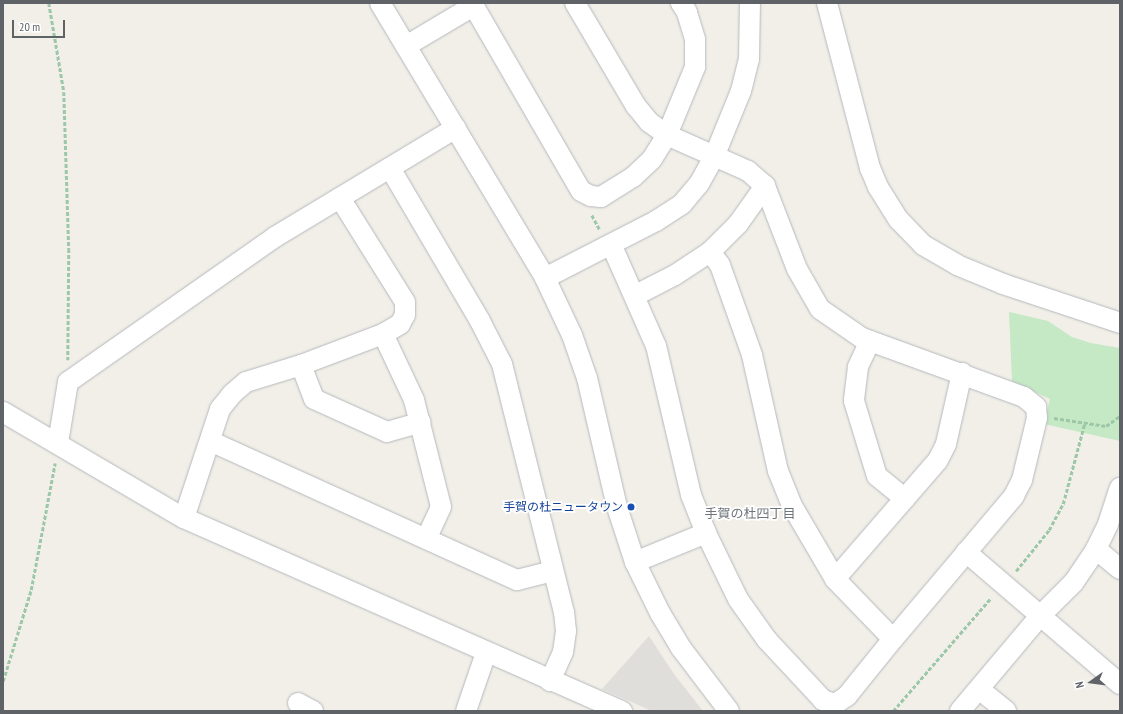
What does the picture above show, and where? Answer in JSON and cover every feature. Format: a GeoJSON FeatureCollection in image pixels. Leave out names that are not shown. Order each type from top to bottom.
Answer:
{"type":"FeatureCollection","features":[{"type":"Feature","properties":{"kind":"street"},"geometry":{"type":"LineString","coordinates":[[380,3],[456,128],[544,278],[572,336],[587,378],[624,532],[635,562],[660,613],[681,648],[728,711]]}},
{"type":"Feature","properties":{"kind":"street"},"geometry":{"type":"LineString","coordinates":[[575,3],[636,106],[649,122],[667,135],[748,171],[765,186],[797,269],[820,309],[845,328],[870,341],[962,373],[1024,397],[1036,407],[1037,418],[1022,480],[1017,491],[892,639],[847,696],[835,704],[823,700],[767,640],[738,599],[706,534],[691,495],[656,346],[636,295],[611,244]]}},
{"type":"Feature","properties":{"kind":"street"},"geometry":{"type":"LineString","coordinates":[[406,46],[472,4],[581,191],[591,196],[601,197],[634,177],[652,159],[667,135],[695,67],[695,39],[687,12],[681,3]]}},
{"type":"Feature","properties":{"kind":"street"},"geometry":{"type":"LineString","coordinates":[[544,278],[584,253],[611,244],[656,222],[682,204],[699,184],[714,157],[741,91],[749,59],[750,3]]}},
{"type":"Feature","properties":{"kind":"street"},"geometry":{"type":"LineString","coordinates":[[827,3],[870,168],[878,187],[899,220],[923,245],[957,265],[1003,284],[1120,324]]}},
{"type":"Feature","properties":{"kind":"street"},"geometry":{"type":"LineString","coordinates":[[58,443],[68,382],[275,237],[456,128]]}},
{"type":"Feature","properties":{"kind":"street"},"geometry":{"type":"LineString","coordinates":[[390,168],[480,321],[502,364],[553,571],[566,631],[563,652],[550,681]]}},
{"type":"Feature","properties":{"kind":"street"},"geometry":{"type":"LineString","coordinates":[[636,295],[675,275],[710,252],[738,224],[765,186]]}},
{"type":"Feature","properties":{"kind":"street"},"geometry":{"type":"LineString","coordinates":[[184,518],[220,409],[246,382],[301,365],[383,334],[400,324],[405,315],[405,302],[340,198]]}},
{"type":"Feature","properties":{"kind":"street"},"geometry":{"type":"LineString","coordinates":[[710,252],[720,265],[752,355],[778,471],[791,504],[835,579],[892,639]]}},
{"type":"Feature","properties":{"kind":"street"},"geometry":{"type":"LineString","coordinates":[[383,334],[406,380],[421,422],[441,507],[426,539]]}},
{"type":"Feature","properties":{"kind":"street"},"geometry":{"type":"LineString","coordinates":[[870,341],[858,367],[854,401],[877,476],[905,499]]}},
{"type":"Feature","properties":{"kind":"street"},"geometry":{"type":"LineString","coordinates":[[301,365],[314,399],[387,432],[421,422]]}},
{"type":"Feature","properties":{"kind":"street"},"geometry":{"type":"LineString","coordinates":[[835,579],[938,460],[946,444],[962,373]]}},
{"type":"Feature","properties":{"kind":"street"},"geometry":{"type":"LineString","coordinates":[[3,412],[58,443],[121,483],[184,518],[486,653],[622,711]]}},
{"type":"Feature","properties":{"kind":"street"},"geometry":{"type":"LineString","coordinates":[[210,441],[517,580],[553,571]]}},
{"type":"Feature","properties":{"kind":"street"},"geometry":{"type":"LineString","coordinates":[[960,711],[1040,616],[1074,582],[1096,549],[1108,524],[1120,488]]}},
{"type":"Feature","properties":{"kind":"street"},"geometry":{"type":"LineString","coordinates":[[635,562],[706,534]]}},
{"type":"Feature","properties":{"kind":"street"},"geometry":{"type":"LineString","coordinates":[[1096,549],[1120,569]]}},
{"type":"Feature","properties":{"kind":"street"},"geometry":{"type":"LineString","coordinates":[[966,552],[1120,684]]}},
{"type":"Feature","properties":{"kind":"street"},"geometry":{"type":"LineString","coordinates":[[466,711],[486,653]]}},
{"type":"Feature","properties":{"kind":"street"},"geometry":{"type":"LineString","coordinates":[[979,689],[1006,711]]}},
{"type":"Feature","properties":{"kind":"path"},"geometry":{"type":"LineString","coordinates":[[49,3],[64,92],[69,249],[68,382]]}},
{"type":"Feature","properties":{"kind":"path"},"geometry":{"type":"LineString","coordinates":[[591,196],[588,208],[604,237],[611,244]]}},
{"type":"Feature","properties":{"kind":"path"},"geometry":{"type":"LineString","coordinates":[[1037,418],[1106,426],[1120,416]]}},
{"type":"Feature","properties":{"kind":"path"},"geometry":{"type":"LineString","coordinates":[[3,681],[31,590],[58,443]]}},
{"type":"Feature","properties":{"kind":"shaded area"},"geometry":{"type":"Polygon","coordinates":[[[649,636],[674,674],[703,711],[652,711],[602,689],[649,636]]]}},
{"type":"Feature","properties":{"kind":"green space"},"geometry":{"type":"Polygon","coordinates":[[[1009,312],[1048,321],[1072,337],[1091,343],[1120,348],[1120,441],[1044,424],[1050,399],[1012,381],[1009,312]]]}},
{"type":"Feature","properties":{"kind":"place","name":"手賀の杜ニュータウン"},"geometry":{"type":"Point","coordinates":[631,507]}},
{"type":"Feature","properties":{"kind":"district","name":"手賀の杜四丁目"},"geometry":{"type":"Point","coordinates":[750,514]}}]}
